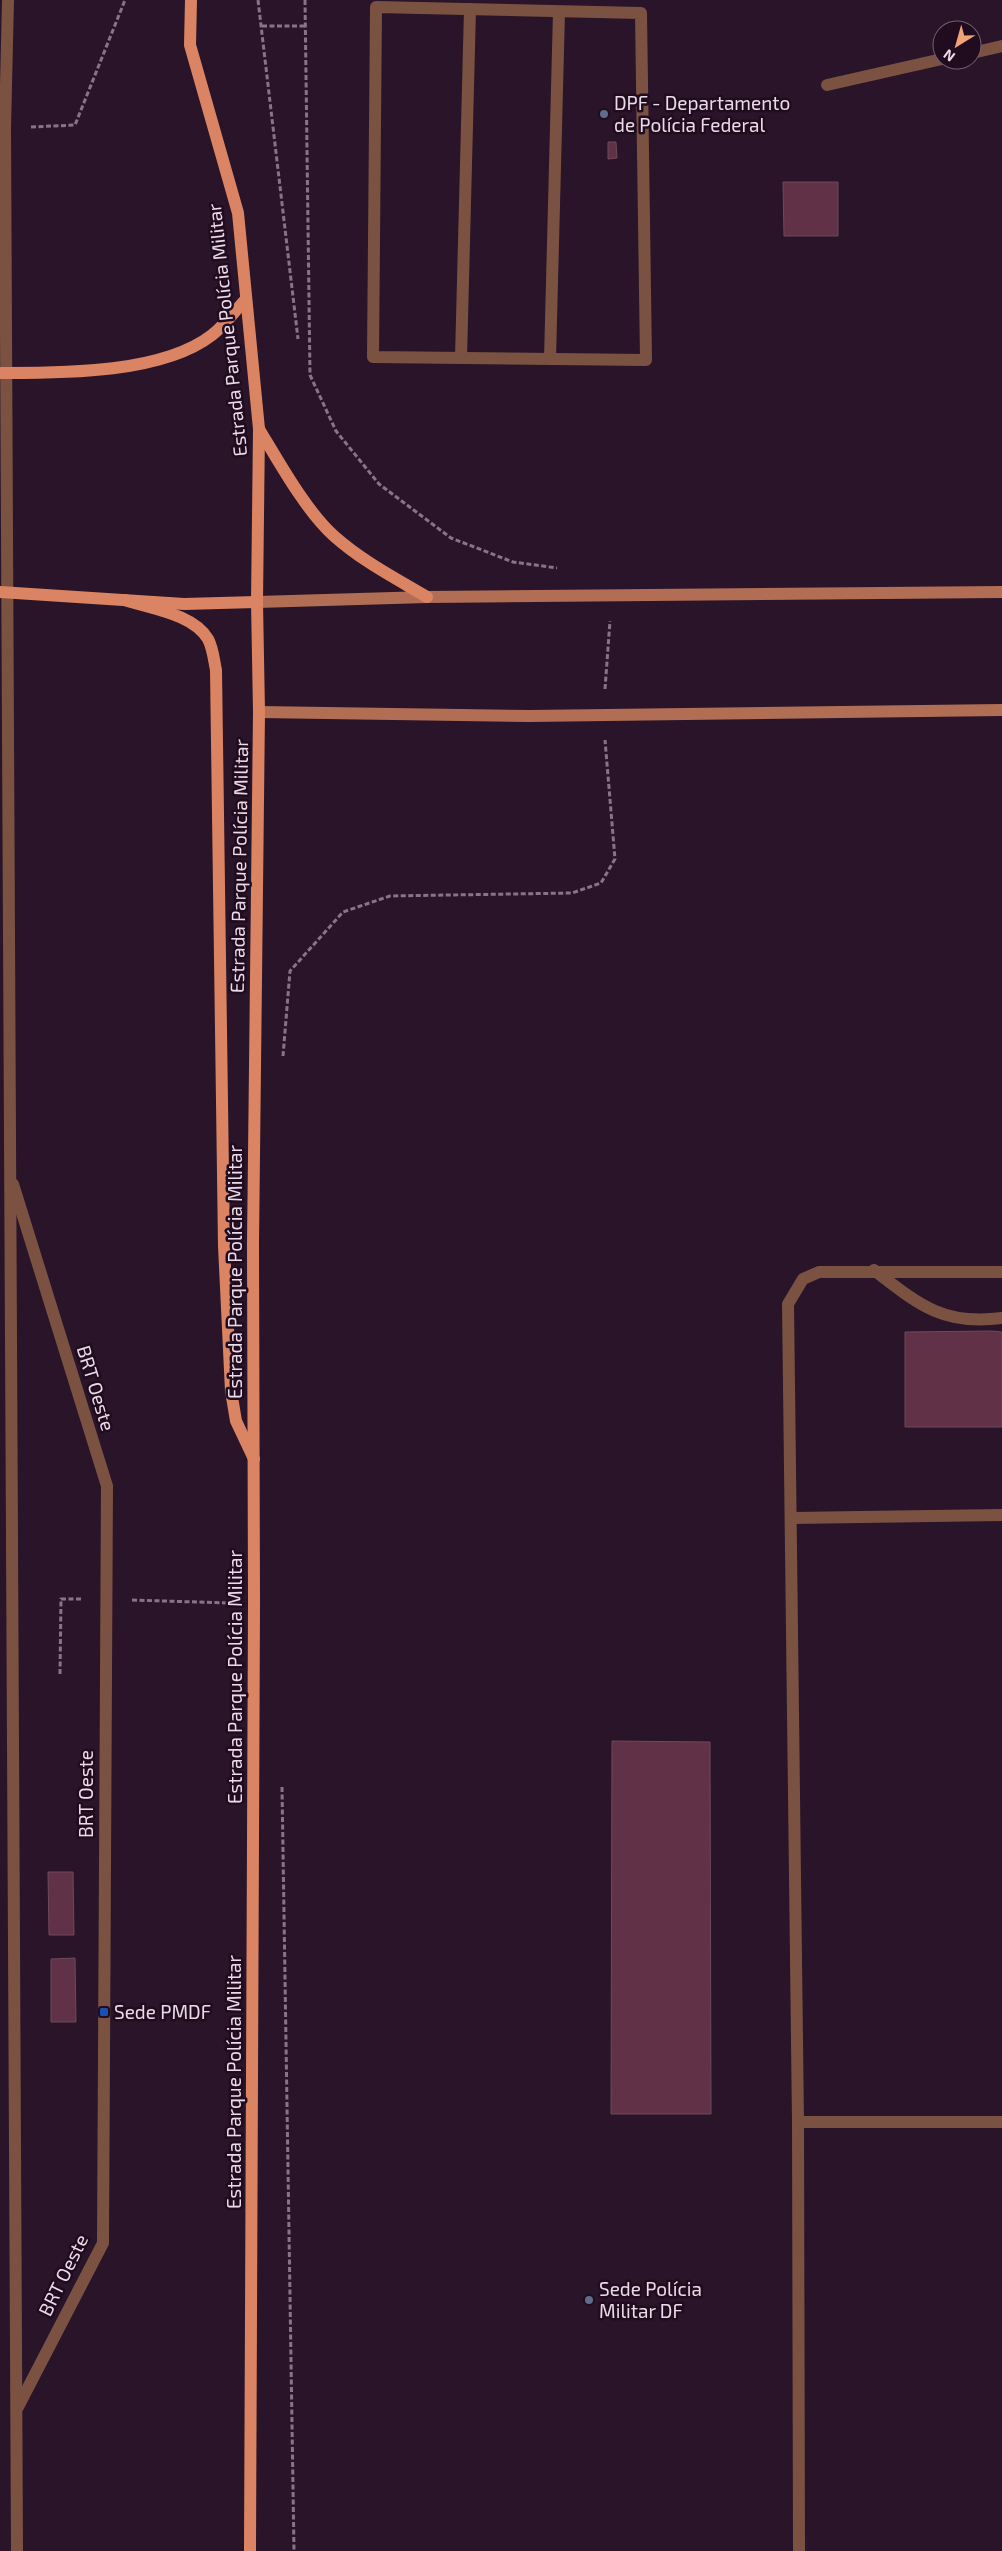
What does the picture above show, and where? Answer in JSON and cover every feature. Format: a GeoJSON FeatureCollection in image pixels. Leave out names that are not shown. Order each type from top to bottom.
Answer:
{"type":"FeatureCollection","features":[{"type":"Feature","properties":{"kind":"main road","name":"Estrada Parque Polícia Militar"},"geometry":{"type":"LineString","coordinates":[[191,0],[190,46],[238,213],[260,429],[253,1244],[254,1603],[250,2551]]}},
{"type":"Feature","properties":{"kind":"main road"},"geometry":{"type":"LineString","coordinates":[[3,373],[87,371],[140,364],[182,351],[212,335],[246,299]]}},
{"type":"Feature","properties":{"kind":"main road"},"geometry":{"type":"LineString","coordinates":[[260,429],[295,488],[333,535],[370,564],[427,597]]}},
{"type":"Feature","properties":{"kind":"main road"},"geometry":{"type":"LineString","coordinates":[[4,592],[184,604],[258,602]]}},
{"type":"Feature","properties":{"kind":"main road"},"geometry":{"type":"LineString","coordinates":[[125,600],[188,621],[200,629],[209,641],[216,670],[226,1284],[231,1391],[236,1421],[254,1459]]}},
{"type":"Feature","properties":{"kind":"street"},"geometry":{"type":"LineString","coordinates":[[258,602],[427,597],[1002,592]]}},
{"type":"Feature","properties":{"kind":"street"},"geometry":{"type":"LineString","coordinates":[[259,712],[603,716],[1002,710]]}},
{"type":"Feature","properties":{"kind":"lane","name":"BRT Oeste"},"geometry":{"type":"LineString","coordinates":[[8,0],[3,373],[17,2551]]}},
{"type":"Feature","properties":{"kind":"lane"},"geometry":{"type":"LineString","coordinates":[[441,4],[470,9],[508,6],[559,12],[641,12],[646,360],[373,357],[376,7],[441,4]]}},
{"type":"Feature","properties":{"kind":"lane"},"geometry":{"type":"LineString","coordinates":[[461,358],[470,9]]}},
{"type":"Feature","properties":{"kind":"lane"},"geometry":{"type":"LineString","coordinates":[[550,359],[559,12]]}},
{"type":"Feature","properties":{"kind":"lane"},"geometry":{"type":"LineString","coordinates":[[982,51],[1002,46]]}},
{"type":"Feature","properties":{"kind":"lane"},"geometry":{"type":"LineString","coordinates":[[827,85],[932,62]]}},
{"type":"Feature","properties":{"kind":"lane","name":"BRT Oeste"},"geometry":{"type":"LineString","coordinates":[[9,1172],[107,1486],[103,2242],[16,2410]]}},
{"type":"Feature","properties":{"kind":"lane"},"geometry":{"type":"LineString","coordinates":[[874,1270],[920,1305],[936,1312],[963,1319],[982,1321],[1002,1318]]}},
{"type":"Feature","properties":{"kind":"lane"},"geometry":{"type":"LineString","coordinates":[[799,2551],[798,2122],[788,1304],[800,1282],[811,1273],[874,1270],[1002,1272]]}},
{"type":"Feature","properties":{"kind":"lane"},"geometry":{"type":"LineString","coordinates":[[791,1518],[1002,1514]]}},
{"type":"Feature","properties":{"kind":"lane"},"geometry":{"type":"LineString","coordinates":[[798,2122],[1002,2122]]}},
{"type":"Feature","properties":{"kind":"path"},"geometry":{"type":"LineString","coordinates":[[5,128],[76,125],[125,0]]}},
{"type":"Feature","properties":{"kind":"path"},"geometry":{"type":"LineString","coordinates":[[258,0],[298,339]]}},
{"type":"Feature","properties":{"kind":"path"},"geometry":{"type":"LineString","coordinates":[[305,0],[310,375],[336,431],[379,484],[451,538],[513,562],[562,568]]}},
{"type":"Feature","properties":{"kind":"path"},"geometry":{"type":"LineString","coordinates":[[262,26],[306,26]]}},
{"type":"Feature","properties":{"kind":"path"},"geometry":{"type":"LineString","coordinates":[[283,1057],[290,971],[343,912],[390,896],[572,893],[601,883],[615,859],[603,716],[611,595]]}},
{"type":"Feature","properties":{"kind":"path"},"geometry":{"type":"LineString","coordinates":[[60,1674],[61,1599],[254,1603]]}},
{"type":"Feature","properties":{"kind":"path"},"geometry":{"type":"LineString","coordinates":[[52,1673],[70,1674]]}},
{"type":"Feature","properties":{"kind":"path"},"geometry":{"type":"LineString","coordinates":[[282,1783],[294,2551]]}},
{"type":"Feature","properties":{"kind":"building"},"geometry":{"type":"Polygon","coordinates":[[[608,142],[616,142],[617,158],[608,159],[608,142]]]}},
{"type":"Feature","properties":{"kind":"building"},"geometry":{"type":"Polygon","coordinates":[[[783,182],[838,182],[838,236],[784,236],[783,182]]]}},
{"type":"Feature","properties":{"kind":"building"},"geometry":{"type":"Polygon","coordinates":[[[905,1332],[1002,1332],[1002,1427],[905,1427],[905,1332]]]}},
{"type":"Feature","properties":{"kind":"building"},"geometry":{"type":"Polygon","coordinates":[[[612,1741],[710,1742],[711,2114],[611,2114],[612,1741]]]}},
{"type":"Feature","properties":{"kind":"building"},"geometry":{"type":"Polygon","coordinates":[[[48,1872],[73,1872],[74,1935],[49,1935],[48,1872]]]}},
{"type":"Feature","properties":{"kind":"building"},"geometry":{"type":"Polygon","coordinates":[[[75,1958],[76,2022],[51,2022],[51,1959],[75,1958]]]}},
{"type":"Feature","properties":{"kind":"place","name":"DPF - Departamento de Polícia Federal"},"geometry":{"type":"Point","coordinates":[604,114]}},
{"type":"Feature","properties":{"kind":"place","name":"Sede PMDF"},"geometry":{"type":"Point","coordinates":[104,2012]}},
{"type":"Feature","properties":{"kind":"place","name":"Sede Polícia Militar DF"},"geometry":{"type":"Point","coordinates":[589,2300]}}]}
